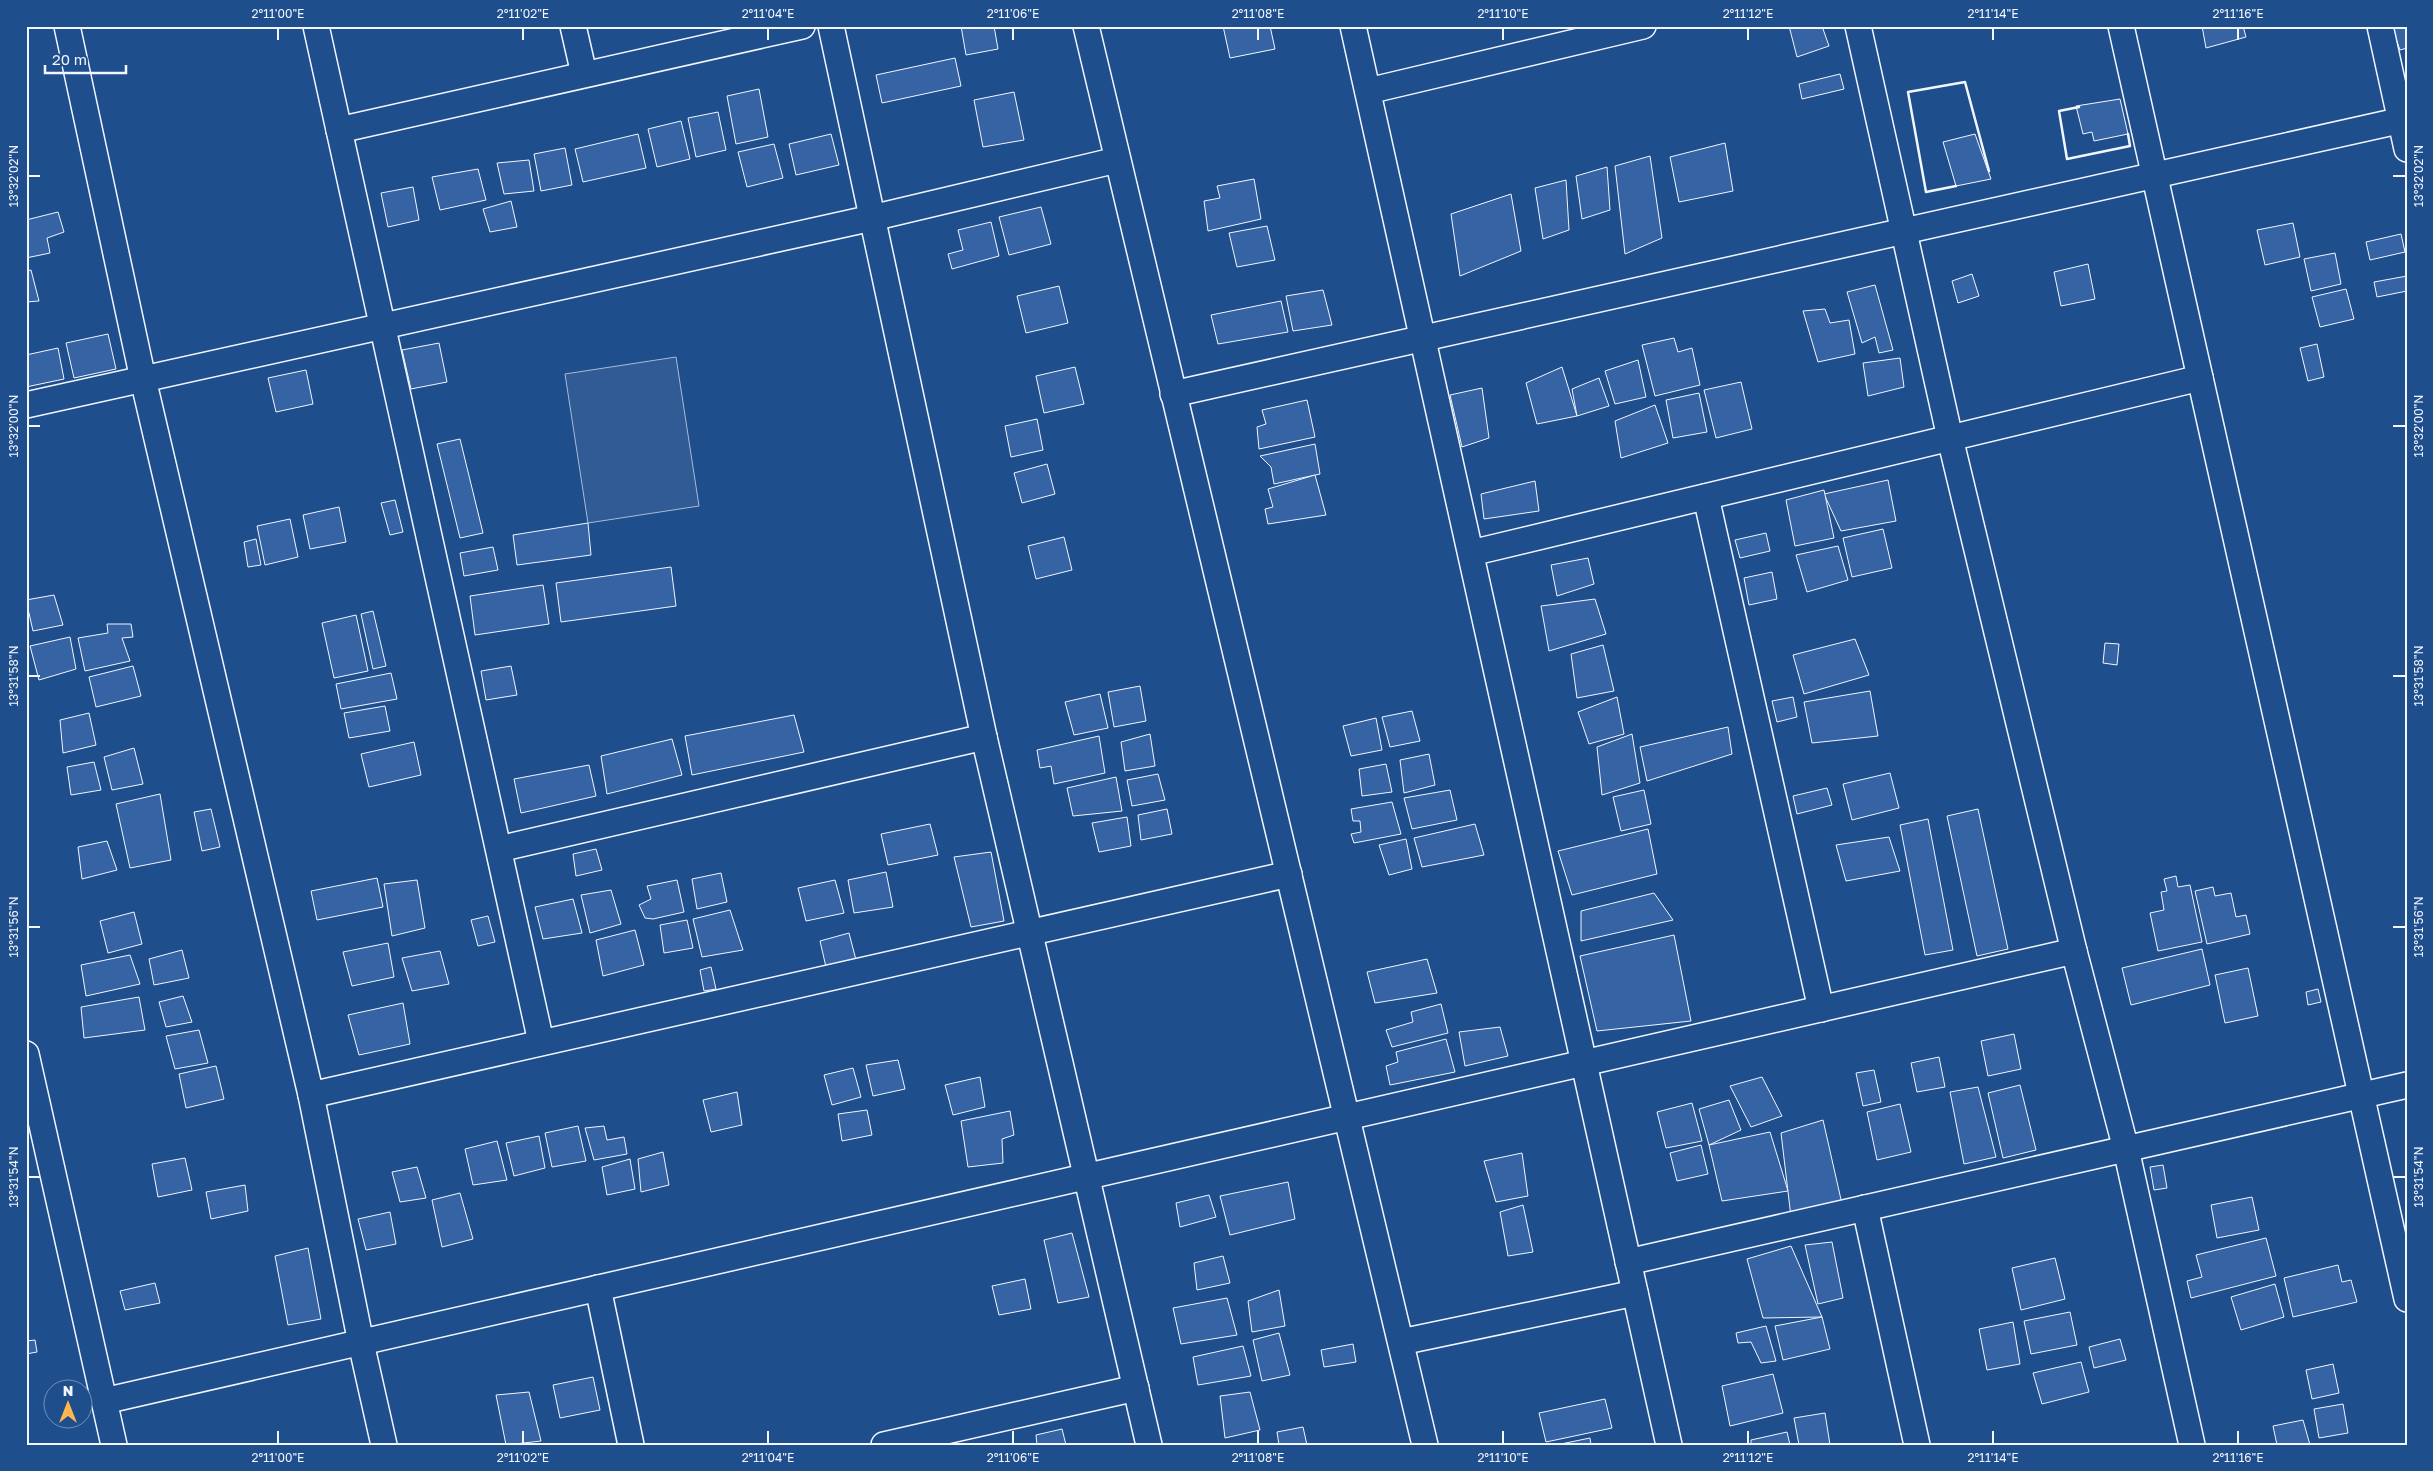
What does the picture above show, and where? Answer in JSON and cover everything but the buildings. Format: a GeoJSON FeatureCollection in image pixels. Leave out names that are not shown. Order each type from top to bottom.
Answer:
{"type":"FeatureCollection","features":[{"type":"Feature","properties":{"kind":"street"},"geometry":{"type":"LineString","coordinates":[[67,26],[143,379],[311,1095],[361,1343],[384,1445]]}},
{"type":"Feature","properties":{"kind":"street"},"geometry":{"type":"LineString","coordinates":[[316,26],[541,1042]]}},
{"type":"Feature","properties":{"kind":"street"},"geometry":{"type":"LineString","coordinates":[[573,26],[584,74]]}},
{"type":"Feature","properties":{"kind":"street"},"geometry":{"type":"LineString","coordinates":[[340,130],[802,26]]}},
{"type":"Feature","properties":{"kind":"street"},"geometry":{"type":"LineString","coordinates":[[831,26],[984,737],[1149,1445]]}},
{"type":"Feature","properties":{"kind":"street"},"geometry":{"type":"LineString","coordinates":[[1086,26],[1425,1445]]}},
{"type":"Feature","properties":{"kind":"street"},"geometry":{"type":"LineString","coordinates":[[1354,26],[1669,1445]]}},
{"type":"Feature","properties":{"kind":"street"},"geometry":{"type":"LineString","coordinates":[[1368,92],[1644,26]]}},
{"type":"Feature","properties":{"kind":"street"},"geometry":{"type":"LineString","coordinates":[[1858,26],[1950,438],[2074,951],[2126,1149],[2192,1445]]}},
{"type":"Feature","properties":{"kind":"street"},"geometry":{"type":"LineString","coordinates":[[2121,26],[2407,1299]]}},
{"type":"Feature","properties":{"kind":"street"},"geometry":{"type":"LineString","coordinates":[[2380,26],[2404,120],[2407,150]]}},
{"type":"Feature","properties":{"kind":"street"},"geometry":{"type":"LineString","coordinates":[[1173,394],[2404,120]]}},
{"type":"Feature","properties":{"kind":"street"},"geometry":{"type":"LineString","coordinates":[[26,405],[872,218],[1117,160]]}},
{"type":"Feature","properties":{"kind":"street"},"geometry":{"type":"LineString","coordinates":[[1471,553],[2200,378]]}},
{"type":"Feature","properties":{"kind":"street"},"geometry":{"type":"LineString","coordinates":[[1706,496],[1821,1009]]}},
{"type":"Feature","properties":{"kind":"street"},"geometry":{"type":"LineString","coordinates":[[499,849],[984,737]]}},
{"type":"Feature","properties":{"kind":"street"},"geometry":{"type":"LineString","coordinates":[[311,1095],[1028,931],[1289,874]]}},
{"type":"Feature","properties":{"kind":"street"},"geometry":{"type":"LineString","coordinates":[[104,1401],[2074,951]]}},
{"type":"Feature","properties":{"kind":"street"},"geometry":{"type":"LineString","coordinates":[[26,1054],[33,1114],[114,1445]]}},
{"type":"Feature","properties":{"kind":"street"},"geometry":{"type":"LineString","coordinates":[[1628,1262],[2407,1085]]}},
{"type":"Feature","properties":{"kind":"street"},"geometry":{"type":"LineString","coordinates":[[1865,1208],[1917,1445]]}},
{"type":"Feature","properties":{"kind":"street"},"geometry":{"type":"LineString","coordinates":[[598,1288],[631,1445]]}},
{"type":"Feature","properties":{"kind":"street"},"geometry":{"type":"LineString","coordinates":[[1401,1342],[1635,1293]]}},
{"type":"Feature","properties":{"kind":"street"},"geometry":{"type":"LineString","coordinates":[[884,1445],[1136,1388]]}},
{"type":"Feature","properties":{"kind":"shaded area"},"geometry":{"type":"Polygon","coordinates":[[[676,357],[699,506],[588,523],[565,374],[676,357]]]}},
{"type":"Feature","properties":{"kind":"wall"},"geometry":{"type":"LineString","coordinates":[[1956,186],[1926,192],[1908,92],[1965,82],[1989,171]]}},
{"type":"Feature","properties":{"kind":"wall"},"geometry":{"type":"LineString","coordinates":[[2079,107],[2059,111],[2067,159],[2130,146],[2128,134]]}}]}
